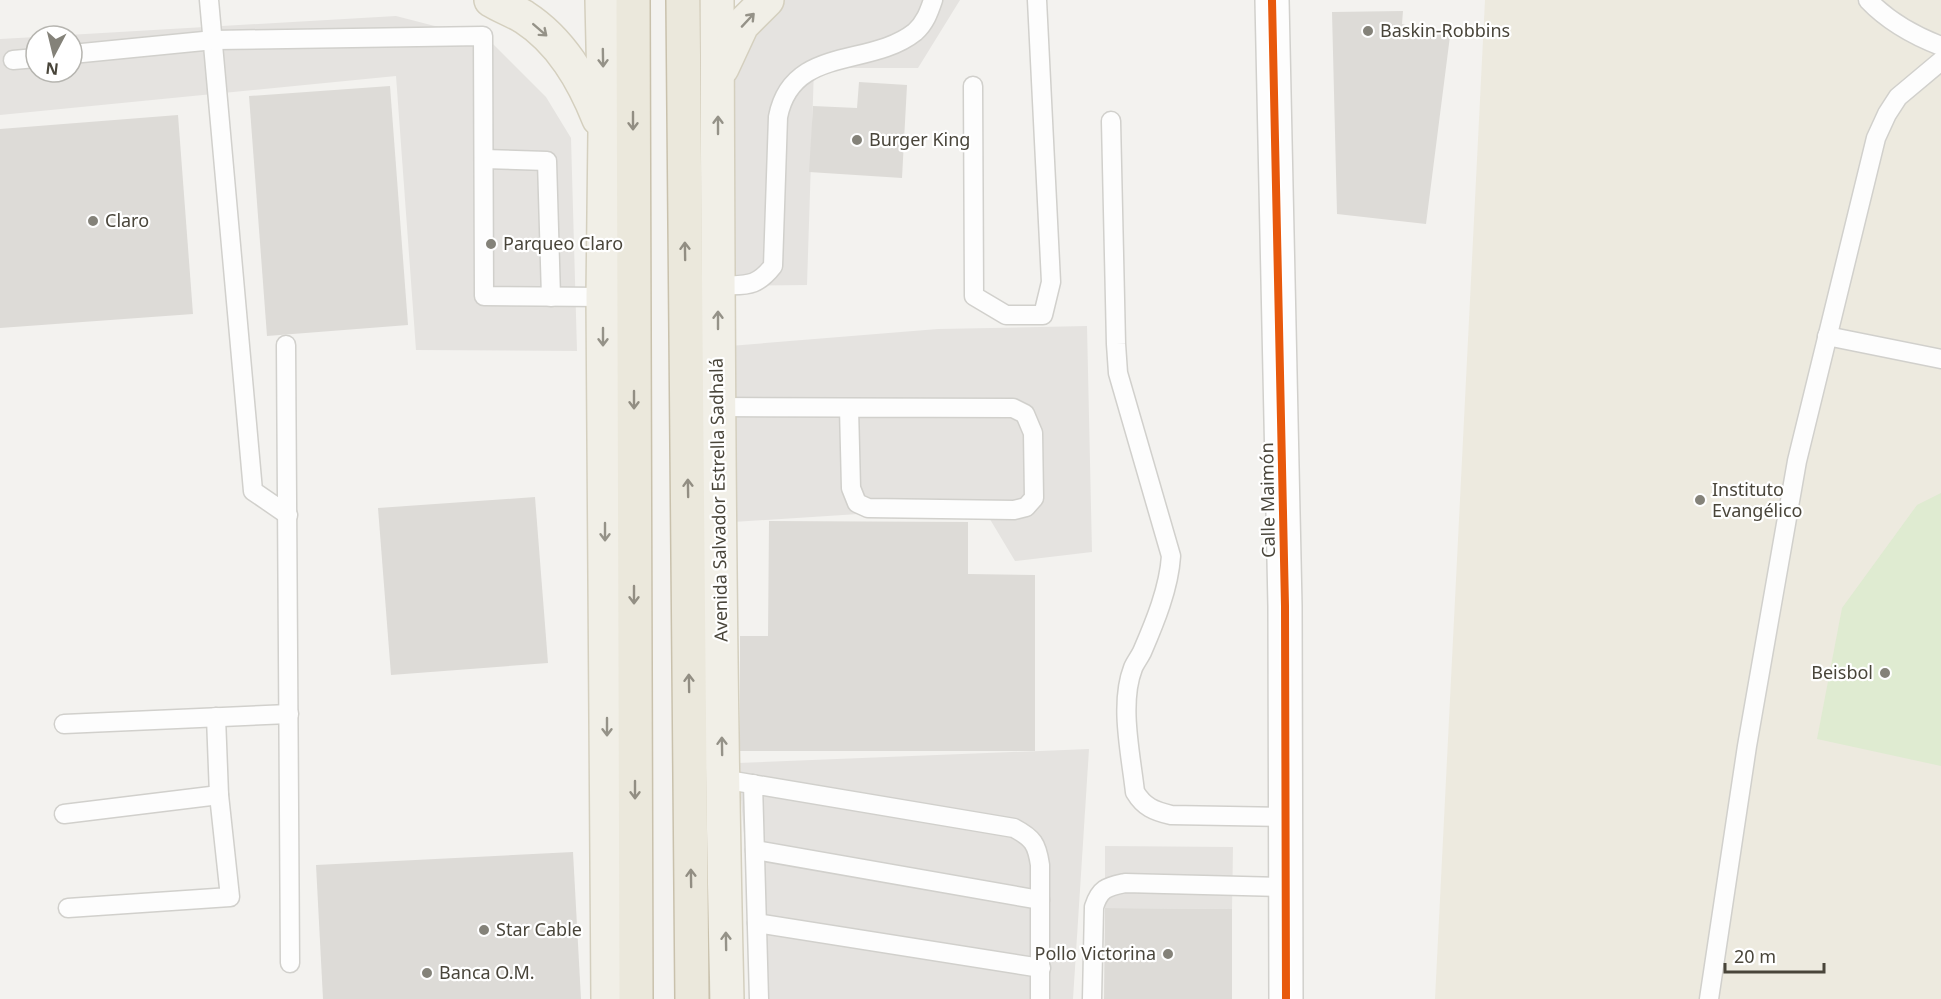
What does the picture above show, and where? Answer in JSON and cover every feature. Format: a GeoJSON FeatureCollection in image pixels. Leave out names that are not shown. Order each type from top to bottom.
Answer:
{"type":"FeatureCollection","features":[{"type":"Feature","properties":{"kind":"highway"},"geometry":{"type":"LineString","coordinates":[[633,0],[636,999]]}},
{"type":"Feature","properties":{"kind":"highway","name":"Avenida Salvador Estrella Sadhalá"},"geometry":{"type":"LineString","coordinates":[[683,0],[692,999]]}},
{"type":"Feature","properties":{"kind":"main road"},"geometry":{"type":"LineString","coordinates":[[490,0],[523,16],[561,49],[590,97],[605,132]]}},
{"type":"Feature","properties":{"kind":"main road"},"geometry":{"type":"LineString","coordinates":[[602,0],[605,132],[603,297],[608,999]]}},
{"type":"Feature","properties":{"kind":"main road","name":"Avenida Salvador Estrella Sadhalá"},"geometry":{"type":"LineString","coordinates":[[717,0],[718,407],[737,782],[727,999]]}},
{"type":"Feature","properties":{"kind":"main road"},"geometry":{"type":"LineString","coordinates":[[718,81],[728,52],[742,25],[767,0]]}},
{"type":"Feature","properties":{"kind":"street","name":"Calle Maimón"},"geometry":{"type":"LineString","coordinates":[[1272,0],[1284,594],[1286,999]]}},
{"type":"Feature","properties":{"kind":"lane"},"geometry":{"type":"LineString","coordinates":[[209,0],[253,491],[288,515]]}},
{"type":"Feature","properties":{"kind":"lane"},"geometry":{"type":"LineString","coordinates":[[718,286],[753,284],[763,279],[773,266],[778,117],[781,103],[789,89],[802,74],[900,41],[916,31],[927,19],[933,0]]}},
{"type":"Feature","properties":{"kind":"lane"},"geometry":{"type":"LineString","coordinates":[[973,86],[974,296],[1006,315],[1043,315],[1051,282],[1037,0]]}},
{"type":"Feature","properties":{"kind":"lane"},"geometry":{"type":"LineString","coordinates":[[1868,0],[1875,8],[1921,38],[1941,46]]}},
{"type":"Feature","properties":{"kind":"lane"},"geometry":{"type":"LineString","coordinates":[[84,53],[214,40],[483,36],[484,296],[603,297]]}},
{"type":"Feature","properties":{"kind":"lane"},"geometry":{"type":"LineString","coordinates":[[13,60],[24,59]]}},
{"type":"Feature","properties":{"kind":"lane"},"geometry":{"type":"LineString","coordinates":[[1709,999],[1747,746],[1797,461],[1827,336],[1876,138],[1898,97],[1941,61]]}},
{"type":"Feature","properties":{"kind":"lane"},"geometry":{"type":"LineString","coordinates":[[1110,120],[1118,373],[1171,555],[1166,589],[1142,652],[1133,669],[1128,691],[1127,712],[1135,792],[1142,803],[1154,811],[1171,815],[1285,817]]}},
{"type":"Feature","properties":{"kind":"lane"},"geometry":{"type":"LineString","coordinates":[[484,159],[547,161],[551,297]]}},
{"type":"Feature","properties":{"kind":"lane"},"geometry":{"type":"LineString","coordinates":[[1827,336],[1941,359]]}},
{"type":"Feature","properties":{"kind":"lane"},"geometry":{"type":"LineString","coordinates":[[286,345],[290,963]]}},
{"type":"Feature","properties":{"kind":"lane"},"geometry":{"type":"LineString","coordinates":[[718,407],[1013,408],[1025,414],[1033,433],[1034,498],[1026,507],[1014,510],[868,508],[857,503],[851,488],[849,408]]}},
{"type":"Feature","properties":{"kind":"lane"},"geometry":{"type":"LineString","coordinates":[[64,724],[289,714]]}},
{"type":"Feature","properties":{"kind":"lane"},"geometry":{"type":"LineString","coordinates":[[68,909],[230,897],[219,795],[216,717]]}},
{"type":"Feature","properties":{"kind":"lane"},"geometry":{"type":"LineString","coordinates":[[759,999],[755,850],[737,782],[1014,828],[1028,836],[1038,849],[1040,999]]}},
{"type":"Feature","properties":{"kind":"lane"},"geometry":{"type":"LineString","coordinates":[[64,814],[219,795]]}},
{"type":"Feature","properties":{"kind":"lane"},"geometry":{"type":"LineString","coordinates":[[755,850],[1040,900]]}},
{"type":"Feature","properties":{"kind":"lane"},"geometry":{"type":"LineString","coordinates":[[1092,999],[1094,907],[1098,894],[1110,886],[1125,883],[1285,887]]}},
{"type":"Feature","properties":{"kind":"lane"},"geometry":{"type":"LineString","coordinates":[[757,923],[1041,968]]}},
{"type":"Feature","properties":{"kind":"shaded area"},"geometry":{"type":"Polygon","coordinates":[[[776,0],[960,0],[918,68],[814,68],[807,285],[718,286],[718,81],[776,0]]]}},
{"type":"Feature","properties":{"kind":"shaded area","name":"Instituto Evangélico"},"geometry":{"type":"Polygon","coordinates":[[[1485,0],[1941,0],[1941,999],[1435,999],[1485,0]]]}},
{"type":"Feature","properties":{"kind":"shaded area","name":"Parqueo Claro"},"geometry":{"type":"Polygon","coordinates":[[[396,16],[489,40],[546,97],[571,138],[577,351],[416,350],[396,76],[0,115],[0,39],[24,38],[24,84],[84,84],[84,34],[396,16]]]}},
{"type":"Feature","properties":{"kind":"shaded area"},"geometry":{"type":"Polygon","coordinates":[[[1087,326],[1092,552],[1015,561],[982,506],[733,522],[717,347],[938,329],[1087,326]]]}},
{"type":"Feature","properties":{"kind":"shaded area"},"geometry":{"type":"Polygon","coordinates":[[[1089,749],[1073,999],[758,999],[738,763],[1089,749]]]}},
{"type":"Feature","properties":{"kind":"shaded area"},"geometry":{"type":"Polygon","coordinates":[[[1105,846],[1233,847],[1232,909],[1105,908],[1105,846]]]}},
{"type":"Feature","properties":{"kind":"green space","name":"Beisbol"},"geometry":{"type":"Polygon","coordinates":[[[1941,493],[1941,766],[1817,739],[1842,608],[1917,505],[1941,493]]]}},
{"type":"Feature","properties":{"kind":"building"},"geometry":{"type":"Polygon","coordinates":[[[1403,11],[1402,24],[1450,36],[1426,224],[1337,214],[1332,12],[1403,11]]]}},
{"type":"Feature","properties":{"kind":"building","name":"Burger King"},"geometry":{"type":"Polygon","coordinates":[[[859,82],[907,85],[902,178],[809,172],[813,106],[857,108],[859,82]]]}},
{"type":"Feature","properties":{"kind":"building"},"geometry":{"type":"Polygon","coordinates":[[[390,86],[408,325],[267,336],[249,96],[390,86]]]}},
{"type":"Feature","properties":{"kind":"building","name":"Claro"},"geometry":{"type":"Polygon","coordinates":[[[178,115],[193,314],[0,328],[0,129],[178,115]]]}},
{"type":"Feature","properties":{"kind":"building"},"geometry":{"type":"Polygon","coordinates":[[[535,497],[548,663],[391,675],[378,508],[535,497]]]}},
{"type":"Feature","properties":{"kind":"building"},"geometry":{"type":"Polygon","coordinates":[[[769,521],[968,522],[968,574],[1035,575],[1035,751],[740,751],[740,636],[768,636],[769,521]]]}},
{"type":"Feature","properties":{"kind":"building"},"geometry":{"type":"Polygon","coordinates":[[[573,852],[581,999],[323,999],[316,865],[573,852]]]}},
{"type":"Feature","properties":{"kind":"building","name":"Pollo Victorina"},"geometry":{"type":"Polygon","coordinates":[[[1105,908],[1232,909],[1232,999],[1104,999],[1105,908]]]}},
{"type":"Feature","properties":{"kind":"cycle path"},"geometry":{"type":"LineString","coordinates":[[1272,0],[1285,606],[1286,999]]}},
{"type":"Feature","properties":{"kind":"place","name":"Baskin-Robbins"},"geometry":{"type":"Point","coordinates":[1368,31]}},
{"type":"Feature","properties":{"kind":"place","name":"Burger King"},"geometry":{"type":"Point","coordinates":[857,140]}},
{"type":"Feature","properties":{"kind":"place","name":"Claro"},"geometry":{"type":"Point","coordinates":[93,221]}},
{"type":"Feature","properties":{"kind":"place","name":"Parqueo Claro"},"geometry":{"type":"Point","coordinates":[491,244]}},
{"type":"Feature","properties":{"kind":"place","name":"Instituto Evangélico"},"geometry":{"type":"Point","coordinates":[1700,500]}},
{"type":"Feature","properties":{"kind":"place","name":"Beisbol"},"geometry":{"type":"Point","coordinates":[1885,673]}},
{"type":"Feature","properties":{"kind":"place","name":"Star Cable"},"geometry":{"type":"Point","coordinates":[484,930]}},
{"type":"Feature","properties":{"kind":"place","name":"Pollo Victorina"},"geometry":{"type":"Point","coordinates":[1168,954]}},
{"type":"Feature","properties":{"kind":"place","name":"Banca O.M."},"geometry":{"type":"Point","coordinates":[427,973]}}]}
